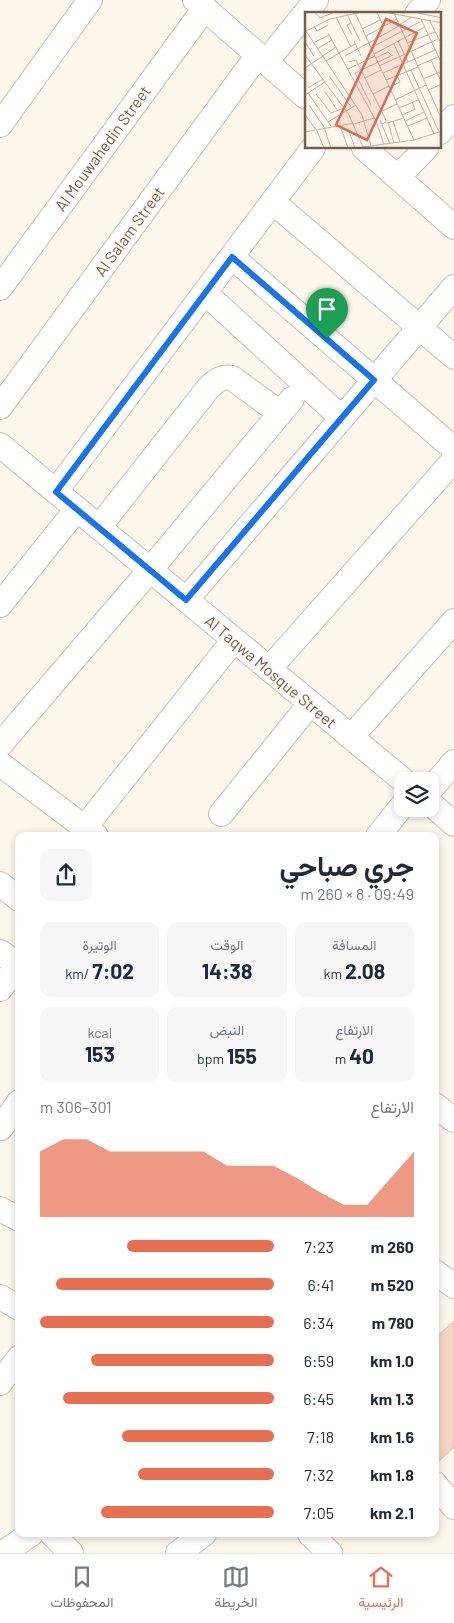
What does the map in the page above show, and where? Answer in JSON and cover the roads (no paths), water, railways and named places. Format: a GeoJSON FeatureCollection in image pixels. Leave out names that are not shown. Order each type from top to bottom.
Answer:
{"type":"FeatureCollection","features":[{"type":"Feature","properties":{"kind":"street"},"geometry":{"type":"LineString","coordinates":[[4,109],[90,0]]}},
{"type":"Feature","properties":{"kind":"street","name":"Al Salam Street"},"geometry":{"type":"LineString","coordinates":[[0,407],[262,58],[316,0]]}},
{"type":"Feature","properties":{"kind":"street"},"geometry":{"type":"LineString","coordinates":[[419,12],[428,0]]}},
{"type":"Feature","properties":{"kind":"street"},"geometry":{"type":"LineString","coordinates":[[200,3],[305,97]]}},
{"type":"Feature","properties":{"kind":"street","name":"Al Mouwahedin Street"},"geometry":{"type":"LineString","coordinates":[[0,288],[200,3]]}},
{"type":"Feature","properties":{"kind":"street"},"geometry":{"type":"LineString","coordinates":[[442,130],[454,117]]}},
{"type":"Feature","properties":{"kind":"street"},"geometry":{"type":"LineString","coordinates":[[56,492],[312,149]]}},
{"type":"Feature","properties":{"kind":"street"},"geometry":{"type":"LineString","coordinates":[[365,149],[454,227]]}},
{"type":"Feature","properties":{"kind":"street"},"geometry":{"type":"LineString","coordinates":[[398,177],[425,149]]}},
{"type":"Feature","properties":{"kind":"street"},"geometry":{"type":"LineString","coordinates":[[273,202],[454,357]]}},
{"type":"Feature","properties":{"kind":"street"},"geometry":{"type":"LineString","coordinates":[[232,257],[454,450]]}},
{"type":"Feature","properties":{"kind":"street"},"geometry":{"type":"LineString","coordinates":[[186,600],[454,287]]}},
{"type":"Feature","properties":{"kind":"street"},"geometry":{"type":"LineString","coordinates":[[205,293],[342,418]]}},
{"type":"Feature","properties":{"kind":"street"},"geometry":{"type":"LineString","coordinates":[[0,744],[150,570],[286,406],[232,378],[224,377],[217,380],[210,386],[99,527]]}},
{"type":"Feature","properties":{"kind":"street","name":"Al Taqwa Mosque Street"},"geometry":{"type":"LineString","coordinates":[[0,445],[394,773]]}},
{"type":"Feature","properties":{"kind":"street"},"geometry":{"type":"LineString","coordinates":[[269,669],[454,460]]}},
{"type":"Feature","properties":{"kind":"street"},"geometry":{"type":"LineString","coordinates":[[0,605],[77,509]]}},
{"type":"Feature","properties":{"kind":"street"},"geometry":{"type":"LineString","coordinates":[[350,737],[454,621]]}},
{"type":"Feature","properties":{"kind":"street"},"geometry":{"type":"LineString","coordinates":[[0,764],[90,832],[234,640]]}},
{"type":"Feature","properties":{"kind":"street"},"geometry":{"type":"LineString","coordinates":[[221,814],[310,704]]}},
{"type":"Feature","properties":{"kind":"street"},"geometry":{"type":"LineString","coordinates":[[439,780],[454,762]]}},
{"type":"Feature","properties":{"kind":"street"},"geometry":{"type":"LineString","coordinates":[[439,812],[454,824]]}},
{"type":"Feature","properties":{"kind":"street"},"geometry":{"type":"LineString","coordinates":[[381,832],[394,816]]}},
{"type":"Feature","properties":{"kind":"street"},"geometry":{"type":"LineString","coordinates":[[0,884],[15,896]]}},
{"type":"Feature","properties":{"kind":"street"},"geometry":{"type":"LineString","coordinates":[[0,989],[12,961]]}},
{"type":"Feature","properties":{"kind":"street"},"geometry":{"type":"LineString","coordinates":[[439,1108],[454,1120]]}},
{"type":"Feature","properties":{"kind":"street"},"geometry":{"type":"LineString","coordinates":[[7,1131],[15,1112]]}},
{"type":"Feature","properties":{"kind":"street"},"geometry":{"type":"LineString","coordinates":[[0,1209],[15,1217]]}},
{"type":"Feature","properties":{"kind":"street"},"geometry":{"type":"LineString","coordinates":[[439,1275],[454,1286]]}},
{"type":"Feature","properties":{"kind":"street"},"geometry":{"type":"LineString","coordinates":[[0,1382],[15,1363]]}},
{"type":"Feature","properties":{"kind":"street"},"geometry":{"type":"LineString","coordinates":[[439,1489],[454,1507]]}},
{"type":"Feature","properties":{"kind":"street"},"geometry":{"type":"LineString","coordinates":[[3,1553],[27,1537]]}},
{"type":"Feature","properties":{"kind":"street"},"geometry":{"type":"LineString","coordinates":[[55,1537],[71,1553]]}},
{"type":"Feature","properties":{"kind":"street"},"geometry":{"type":"LineString","coordinates":[[313,1537],[330,1553]]}}]}
